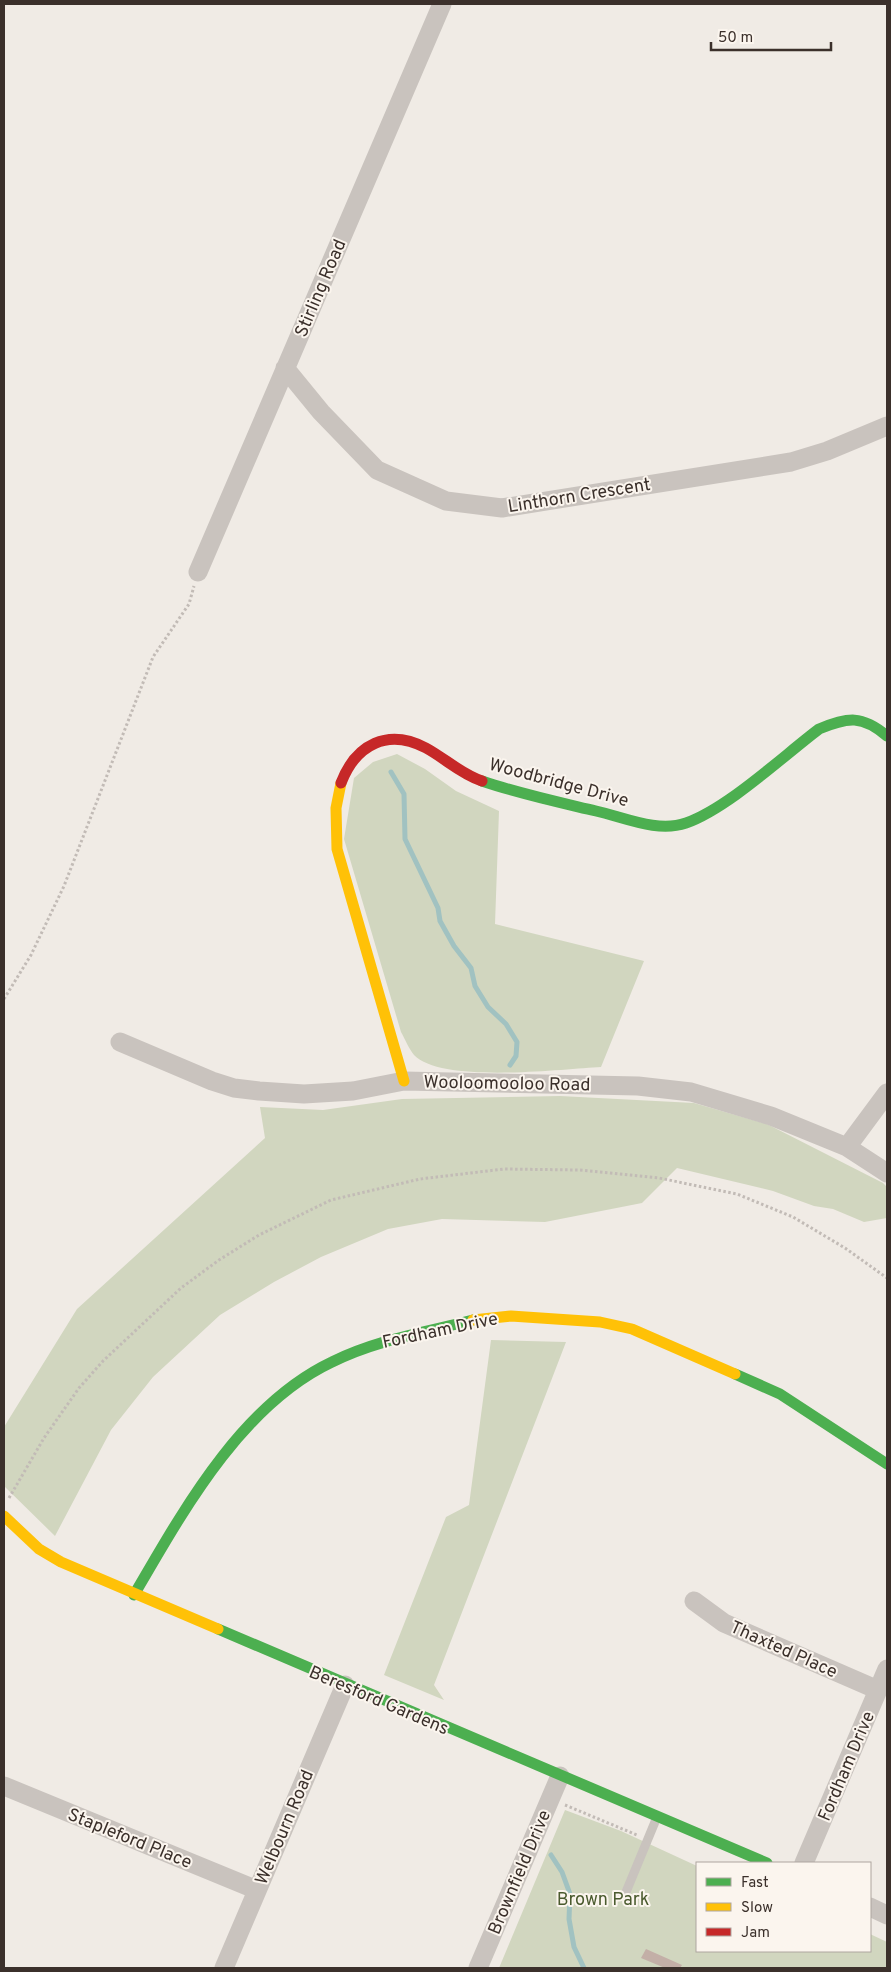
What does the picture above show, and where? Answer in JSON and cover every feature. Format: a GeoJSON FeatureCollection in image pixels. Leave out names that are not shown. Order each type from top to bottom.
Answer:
{"type":"FeatureCollection","features":[{"type":"Feature","properties":{"kind":"street","name":"Stirling Road"},"geometry":{"type":"LineString","coordinates":[[198,572],[442,4]]}},
{"type":"Feature","properties":{"kind":"street","name":"Linthorn Crescent"},"geometry":{"type":"LineString","coordinates":[[286,368],[320,412],[377,470],[446,501],[502,508],[791,462],[827,451],[887,426]]}},
{"type":"Feature","properties":{"kind":"street","name":"Woodbridge Drive"},"geometry":{"type":"LineString","coordinates":[[404,1080],[337,849],[334,830],[335,810],[340,785],[350,761],[362,749],[376,741],[398,740],[416,744],[433,752],[461,772],[504,788],[631,820],[672,827],[706,815],[819,729],[838,720],[859,718],[877,726],[887,736]]}},
{"type":"Feature","properties":{"kind":"street","name":"Wooloomooloo Road"},"geometry":{"type":"LineString","coordinates":[[120,1042],[212,1081],[234,1088],[259,1091],[304,1094],[352,1091],[404,1080],[629,1086],[691,1092],[771,1116],[847,1147],[887,1173]]}},
{"type":"Feature","properties":{"kind":"street"},"geometry":{"type":"LineString","coordinates":[[847,1147],[887,1093]]}},
{"type":"Feature","properties":{"kind":"street","name":"Fordham Drive"},"geometry":{"type":"LineString","coordinates":[[134,1595],[182,1512],[218,1463],[266,1406],[296,1382],[330,1362],[369,1346],[482,1318],[511,1316],[600,1322],[632,1329],[780,1394],[887,1464]]}},
{"type":"Feature","properties":{"kind":"street","name":"Beresford Gardens"},"geometry":{"type":"LineString","coordinates":[[4,1516],[39,1549],[61,1562],[345,1685],[765,1862]]}},
{"type":"Feature","properties":{"kind":"street","name":"Thaxted Place"},"geometry":{"type":"LineString","coordinates":[[694,1601],[724,1623],[878,1690]]}},
{"type":"Feature","properties":{"kind":"street","name":"Fordham Drive"},"geometry":{"type":"LineString","coordinates":[[804,1862],[887,1669]]}},
{"type":"Feature","properties":{"kind":"street","name":"Welbourn Road"},"geometry":{"type":"LineString","coordinates":[[224,1968],[345,1685]]}},
{"type":"Feature","properties":{"kind":"street","name":"Brownfield Drive"},"geometry":{"type":"LineString","coordinates":[[478,1968],[560,1776]]}},
{"type":"Feature","properties":{"kind":"street","name":"Stapleford Place"},"geometry":{"type":"LineString","coordinates":[[4,1786],[257,1890]]}},
{"type":"Feature","properties":{"kind":"street"},"geometry":{"type":"LineString","coordinates":[[871,1907],[887,1915]]}},
{"type":"Feature","properties":{"kind":"lane"},"geometry":{"type":"LineString","coordinates":[[626,1892],[658,1817]]}},
{"type":"Feature","properties":{"kind":"path"},"geometry":{"type":"LineString","coordinates":[[4,999],[31,955],[64,886],[153,657],[189,604],[198,572]]}},
{"type":"Feature","properties":{"kind":"path"},"geometry":{"type":"LineString","coordinates":[[8,1499],[44,1438],[80,1388],[103,1361],[180,1288],[219,1260],[259,1235],[331,1200],[420,1179],[504,1169],[579,1170],[659,1178],[737,1194],[793,1218],[845,1248],[887,1278]]}},
{"type":"Feature","properties":{"kind":"path"},"geometry":{"type":"LineString","coordinates":[[550,1799],[648,1840]]}},
{"type":"Feature","properties":{"kind":"green space"},"geometry":{"type":"Polygon","coordinates":[[[397,754],[425,769],[456,791],[499,811],[495,924],[644,961],[601,1067],[532,1072],[475,1072],[428,1064],[412,1053],[401,1032],[344,839],[354,778],[373,762],[397,754]]]}},
{"type":"Feature","properties":{"kind":"green space"},"geometry":{"type":"Polygon","coordinates":[[[560,1096],[694,1103],[767,1124],[883,1183],[887,1187],[887,1218],[864,1222],[833,1209],[814,1206],[773,1191],[677,1168],[642,1203],[545,1222],[442,1219],[388,1229],[321,1257],[274,1282],[220,1315],[153,1377],[111,1430],[55,1536],[4,1486],[4,1427],[77,1309],[265,1138],[260,1107],[323,1110],[402,1099],[560,1096]]]}},
{"type":"Feature","properties":{"kind":"green space"},"geometry":{"type":"Polygon","coordinates":[[[491,1340],[566,1342],[434,1685],[444,1700],[384,1675],[446,1517],[469,1505],[491,1340]]]}},
{"type":"Feature","properties":{"kind":"green space","name":"Brown Park"},"geometry":{"type":"Polygon","coordinates":[[[565,1810],[621,1831],[696,1866],[696,1952],[871,1952],[871,1934],[887,1942],[887,1968],[499,1968],[565,1810]]]}},
{"type":"Feature","properties":{"kind":"building"},"geometry":{"type":"Polygon","coordinates":[[[646,1949],[682,1965],[680,1968],[665,1968],[641,1958],[646,1949]]]}},
{"type":"Feature","properties":{"kind":"waterway"},"geometry":{"type":"LineString","coordinates":[[391,772],[404,794],[405,839],[438,908],[440,921],[454,946],[471,968],[475,986],[488,1007],[506,1024],[517,1042],[516,1056],[510,1065]]}},
{"type":"Feature","properties":{"kind":"waterway"},"geometry":{"type":"LineString","coordinates":[[551,1855],[562,1872],[570,1894],[569,1919],[574,1947],[584,1968]]}},
{"type":"Feature","properties":{"kind":"traffic: fast"},"geometry":{"type":"LineString","coordinates":[[482,781],[525,794],[641,823],[675,826],[702,816],[737,794],[819,729],[838,722],[854,720],[870,724],[887,736]]}},
{"type":"Feature","properties":{"kind":"traffic: fast"},"geometry":{"type":"LineString","coordinates":[[134,1595],[173,1529],[217,1463],[242,1432],[299,1381],[332,1362],[366,1348],[401,1337],[473,1320]]}},
{"type":"Feature","properties":{"kind":"traffic: fast"},"geometry":{"type":"LineString","coordinates":[[735,1374],[780,1394],[887,1464]]}},
{"type":"Feature","properties":{"kind":"traffic: fast"},"geometry":{"type":"LineString","coordinates":[[218,1629],[765,1862]]}},
{"type":"Feature","properties":{"kind":"traffic: slow"},"geometry":{"type":"LineString","coordinates":[[341,783],[336,808],[337,849],[404,1081]]}},
{"type":"Feature","properties":{"kind":"traffic: slow"},"geometry":{"type":"LineString","coordinates":[[473,1320],[511,1316],[600,1322],[632,1329],[735,1374]]}},
{"type":"Feature","properties":{"kind":"traffic: slow"},"geometry":{"type":"LineString","coordinates":[[4,1516],[39,1549],[61,1562],[218,1629]]}},
{"type":"Feature","properties":{"kind":"traffic: jam"},"geometry":{"type":"LineString","coordinates":[[341,783],[347,769],[355,758],[375,743],[386,740],[412,742],[426,748],[467,774],[482,781]]}}]}
